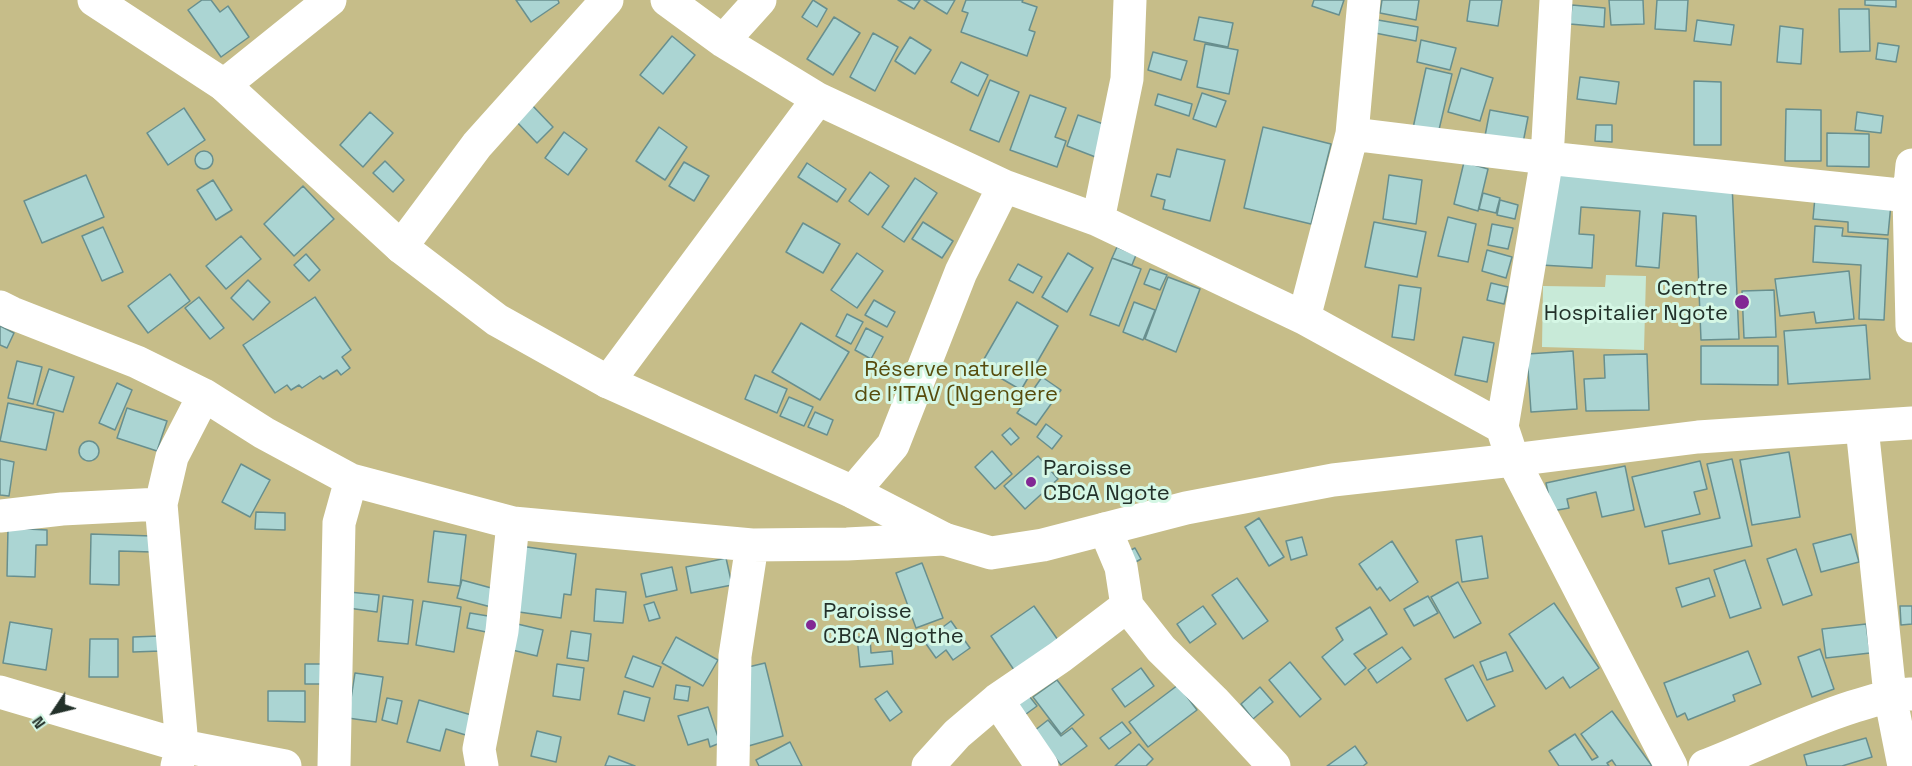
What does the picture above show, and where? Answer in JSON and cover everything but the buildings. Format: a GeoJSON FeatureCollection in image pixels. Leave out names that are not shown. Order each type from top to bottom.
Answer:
{"type":"FeatureCollection","features":[{"type":"Feature","properties":{"kind":"street"},"geometry":{"type":"LineString","coordinates":[[94,0],[224,85],[401,247],[497,320],[608,382],[854,492],[944,539],[991,553],[1043,545],[1186,508],[1333,480],[1698,437],[1912,423]]}},
{"type":"Feature","properties":{"kind":"street"},"geometry":{"type":"LineString","coordinates":[[224,85],[330,0]]}},
{"type":"Feature","properties":{"kind":"street"},"geometry":{"type":"LineString","coordinates":[[401,247],[477,145],[607,0]]}},
{"type":"Feature","properties":{"kind":"street"},"geometry":{"type":"LineString","coordinates":[[667,0],[723,40],[818,99],[1005,186],[1098,220],[1304,318],[1502,428]]}},
{"type":"Feature","properties":{"kind":"street"},"geometry":{"type":"LineString","coordinates":[[723,40],[760,0]]}},
{"type":"Feature","properties":{"kind":"street"},"geometry":{"type":"LineString","coordinates":[[1098,220],[1127,79],[1130,0]]}},
{"type":"Feature","properties":{"kind":"street"},"geometry":{"type":"LineString","coordinates":[[1304,318],[1353,134],[1364,0]]}},
{"type":"Feature","properties":{"kind":"street"},"geometry":{"type":"LineString","coordinates":[[1556,0],[1547,158],[1502,428],[1513,460],[1671,766]]}},
{"type":"Feature","properties":{"kind":"street"},"geometry":{"type":"LineString","coordinates":[[608,382],[818,99]]}},
{"type":"Feature","properties":{"kind":"street"},"geometry":{"type":"LineString","coordinates":[[1353,134],[1547,158],[1911,185],[1912,326]]}},
{"type":"Feature","properties":{"kind":"street"},"geometry":{"type":"LineString","coordinates":[[854,492],[893,445],[961,273],[1005,186]]}},
{"type":"Feature","properties":{"kind":"street"},"geometry":{"type":"LineString","coordinates":[[0,307],[137,362],[204,395],[264,434],[351,480],[513,522],[752,545],[847,544],[944,539]]}},
{"type":"Feature","properties":{"kind":"street"},"geometry":{"type":"LineString","coordinates":[[180,756],[161,504],[172,457],[204,395]]}},
{"type":"Feature","properties":{"kind":"street"},"geometry":{"type":"LineString","coordinates":[[1862,427],[1901,694],[1904,766]]}},
{"type":"Feature","properties":{"kind":"street"},"geometry":{"type":"LineString","coordinates":[[334,766],[339,523],[351,480]]}},
{"type":"Feature","properties":{"kind":"street"},"geometry":{"type":"LineString","coordinates":[[0,516],[62,509],[161,504]]}},
{"type":"Feature","properties":{"kind":"street"},"geometry":{"type":"LineString","coordinates":[[483,766],[479,749],[502,631],[513,522]]}},
{"type":"Feature","properties":{"kind":"street"},"geometry":{"type":"LineString","coordinates":[[1105,529],[1121,567],[1127,606],[1161,649],[1214,701],[1274,766]]}},
{"type":"Feature","properties":{"kind":"street"},"geometry":{"type":"LineString","coordinates":[[733,766],[735,656],[752,545]]}},
{"type":"Feature","properties":{"kind":"street"},"geometry":{"type":"LineString","coordinates":[[928,766],[957,734],[997,700],[1060,657],[1127,606]]}},
{"type":"Feature","properties":{"kind":"street"},"geometry":{"type":"LineString","coordinates":[[0,692],[180,756],[285,766]]}},
{"type":"Feature","properties":{"kind":"street"},"geometry":{"type":"LineString","coordinates":[[1705,766],[1746,751],[1822,717],[1901,694]]}},
{"type":"Feature","properties":{"kind":"street"},"geometry":{"type":"LineString","coordinates":[[997,700],[1042,766]]}},
{"type":"Feature","properties":{"kind":"green space","name":"Réserve naturelle de l'ITAV (Ngengere"},"geometry":{"type":"Polygon","coordinates":[[[0,0],[1912,0],[1912,766],[0,766],[0,0]],[[1606,275],[1605,287],[1543,286],[1542,347],[1644,350],[1646,276],[1606,275]]]}},
{"type":"Feature","properties":{"kind":"place","name":"Centre Hospitalier Ngote"},"geometry":{"type":"Point","coordinates":[1742,302]}},
{"type":"Feature","properties":{"kind":"place","name":"Paroisse CBCA Ngote"},"geometry":{"type":"Point","coordinates":[1031,482]}},
{"type":"Feature","properties":{"kind":"place","name":"Paroisse CBCA Ngothe"},"geometry":{"type":"Point","coordinates":[811,625]}}]}
